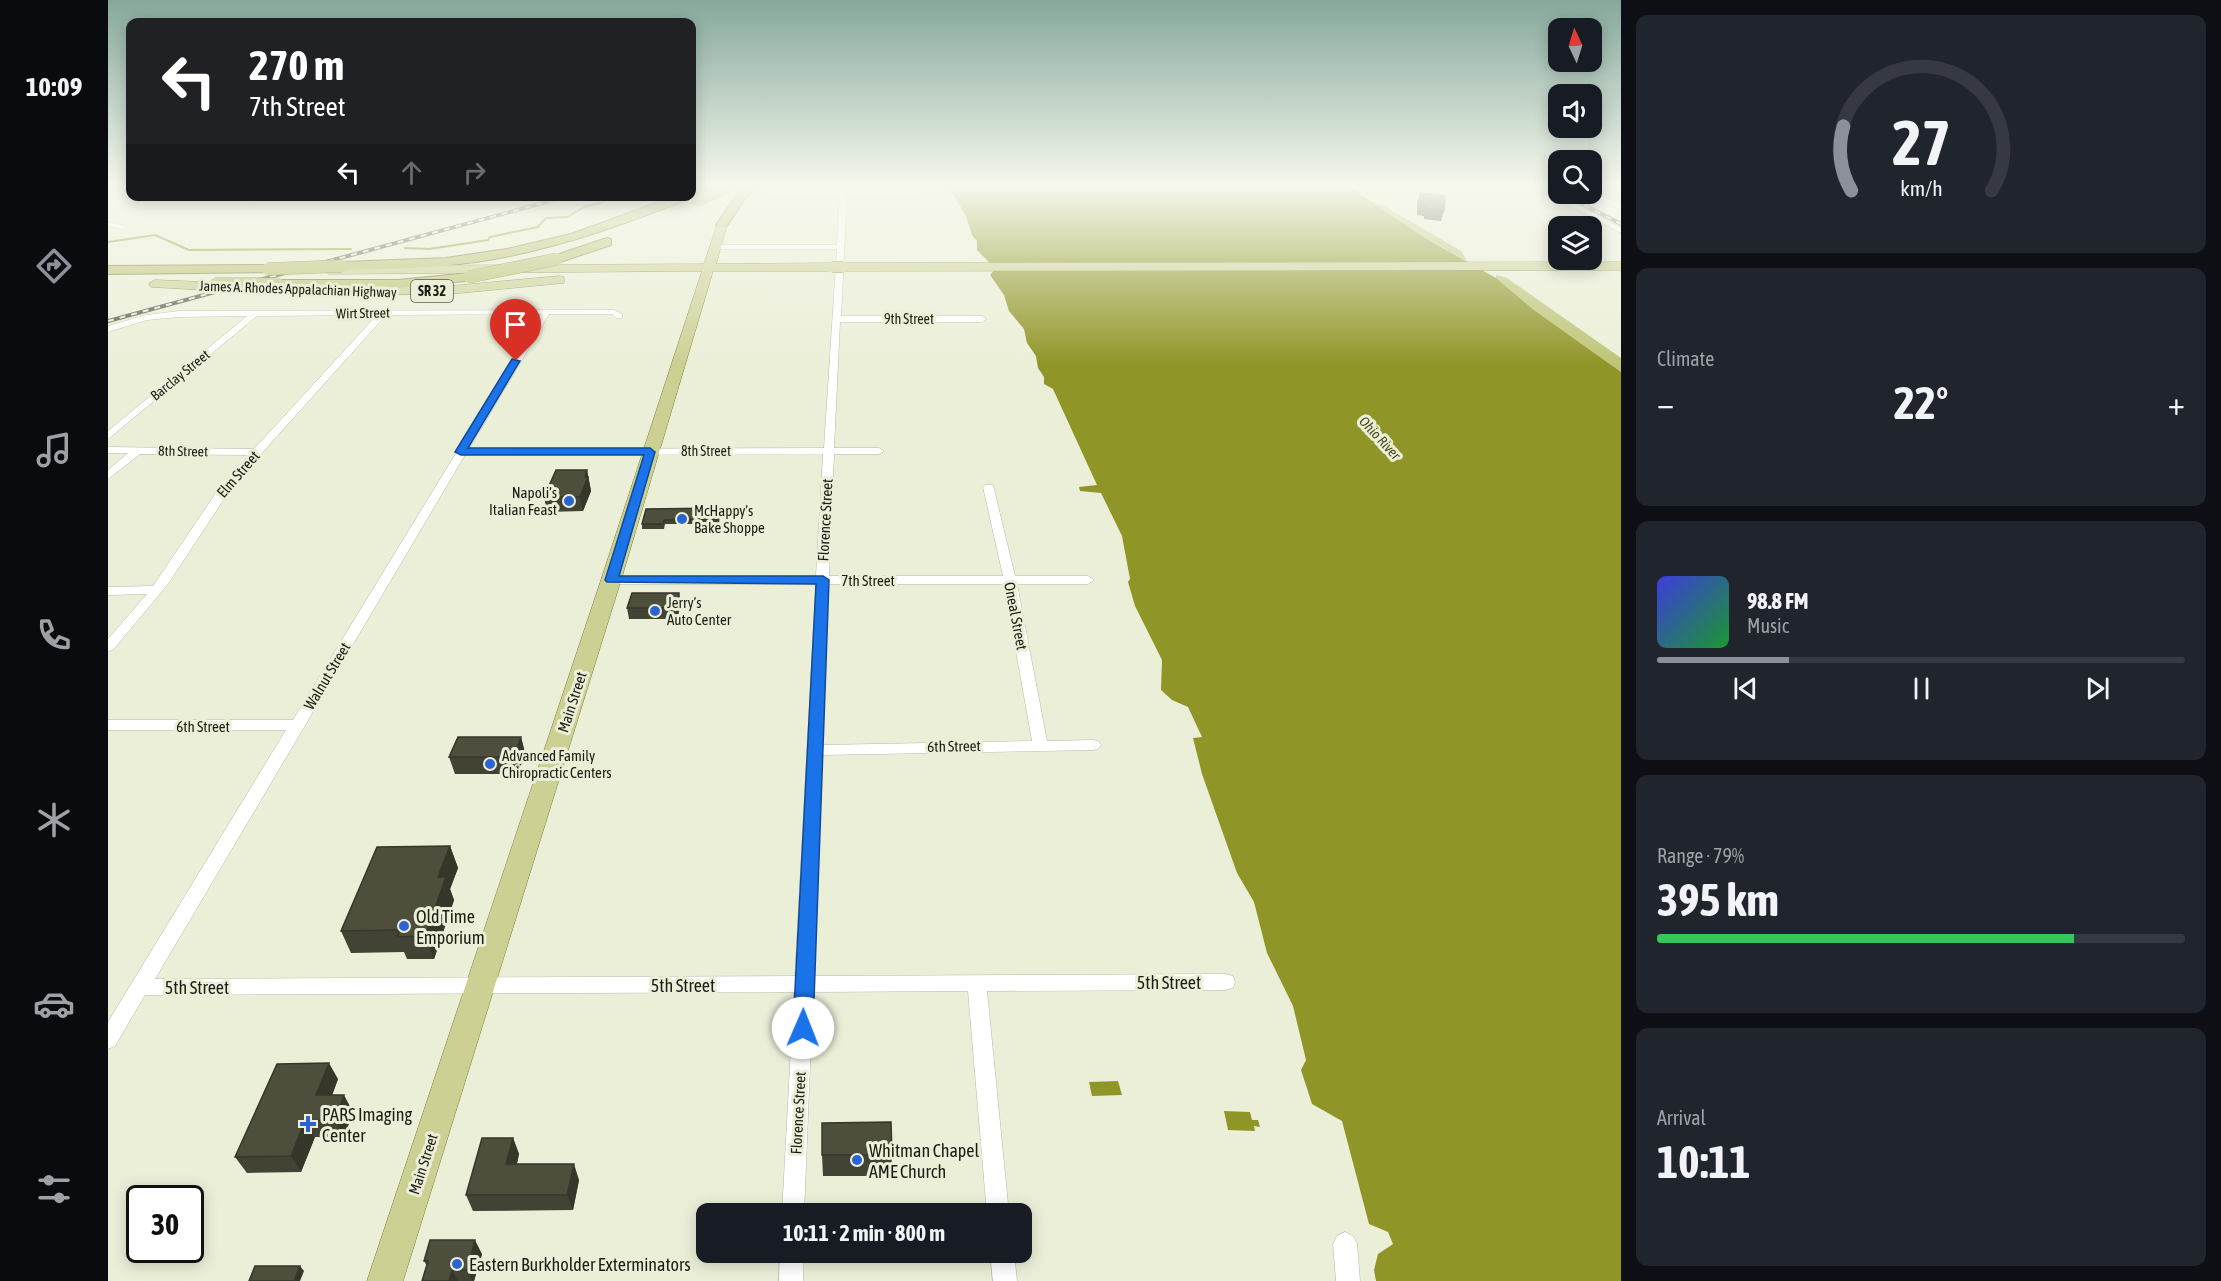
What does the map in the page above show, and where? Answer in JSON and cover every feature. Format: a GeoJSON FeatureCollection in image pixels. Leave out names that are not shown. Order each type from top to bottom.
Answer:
{"type":"FeatureCollection","features":[{"type":"Feature","properties":{"kind":"highway"},"geometry":{"type":"LineString","coordinates":[[108,270],[268,269],[425,263],[507,253],[537,246]]}},
{"type":"Feature","properties":{"kind":"highway"},"geometry":{"type":"LineString","coordinates":[[108,283],[398,284],[469,277],[557,259],[593,246]]}},
{"type":"Feature","properties":{"kind":"main road","name":"Main Street"},"geometry":{"type":"LineString","coordinates":[[385,1281],[716,247]]}},
{"type":"Feature","properties":{"kind":"main road","name":"James A. Rhodes Appalachian Highway"},"geometry":{"type":"LineString","coordinates":[[268,269],[1621,266]]}},
{"type":"Feature","properties":{"kind":"main road","name":"James A. Rhodes Appalachian Highway"},"geometry":{"type":"LineString","coordinates":[[210,285],[439,291],[663,269]]}},
{"type":"Feature","properties":{"kind":"main road","name":"SR 32"},"geometry":{"type":"LineString","coordinates":[[663,269],[692,276],[705,282]]}},
{"type":"Feature","properties":{"kind":"street"},"geometry":{"type":"LineString","coordinates":[[716,247],[840,247]]}},
{"type":"Feature","properties":{"kind":"street","name":"Florence Street"},"geometry":{"type":"LineString","coordinates":[[794,1203],[828,451],[840,247]]}},
{"type":"Feature","properties":{"kind":"street","name":"Walnut Street"},"geometry":{"type":"LineString","coordinates":[[108,1040],[546,312]]}},
{"type":"Feature","properties":{"kind":"street","name":"Wirt Street"},"geometry":{"type":"LineString","coordinates":[[108,329],[168,315],[609,312],[617,313],[619,316]]}},
{"type":"Feature","properties":{"kind":"street","name":"Elm Street"},"geometry":{"type":"LineString","coordinates":[[108,647],[157,590],[213,504],[383,313]]}},
{"type":"Feature","properties":{"kind":"street","name":"Barclay Street"},"geometry":{"type":"LineString","coordinates":[[108,436],[253,315]]}},
{"type":"Feature","properties":{"kind":"street","name":"9th Street"},"geometry":{"type":"LineString","coordinates":[[836,319],[982,319]]}},
{"type":"Feature","properties":{"kind":"street","name":"8th Street"},"geometry":{"type":"LineString","coordinates":[[108,450],[257,452]]}},
{"type":"Feature","properties":{"kind":"street"},"geometry":{"type":"LineString","coordinates":[[108,476],[138,450]]}},
{"type":"Feature","properties":{"kind":"street","name":"8th Street"},"geometry":{"type":"LineString","coordinates":[[461,452],[879,451]]}},
{"type":"Feature","properties":{"kind":"street","name":"Oneal Street"},"geometry":{"type":"LineString","coordinates":[[989,487],[1040,745]]}},
{"type":"Feature","properties":{"kind":"street","name":"7th Street"},"geometry":{"type":"LineString","coordinates":[[611,580],[1088,580]]}},
{"type":"Feature","properties":{"kind":"street"},"geometry":{"type":"LineString","coordinates":[[108,591],[157,590]]}},
{"type":"Feature","properties":{"kind":"street","name":"6th Street"},"geometry":{"type":"LineString","coordinates":[[108,726],[297,725]]}},
{"type":"Feature","properties":{"kind":"street","name":"6th Street"},"geometry":{"type":"LineString","coordinates":[[814,750],[1093,745]]}},
{"type":"Feature","properties":{"kind":"street","name":"5th Street"},"geometry":{"type":"LineString","coordinates":[[140,987],[1226,982]]}},
{"type":"Feature","properties":{"kind":"street"},"geometry":{"type":"LineString","coordinates":[[977,983],[997,1203]]}},
{"type":"Feature","properties":{"kind":"street"},"geometry":{"type":"LineString","coordinates":[[1345,1244],[1348,1281]]}},
{"type":"Feature","properties":{"kind":"street"},"geometry":{"type":"LineString","coordinates":[[791,1281],[792,1263]]}},
{"type":"Feature","properties":{"kind":"street"},"geometry":{"type":"LineString","coordinates":[[1003,1263],[1005,1281]]}},
{"type":"Feature","properties":{"kind":"green space"},"geometry":{"type":"Polygon","coordinates":[[[1439,246],[1452,246],[1461,251],[1467,261],[1439,246]]]}},
{"type":"Feature","properties":{"kind":"green space"},"geometry":{"type":"Polygon","coordinates":[[[1496,275],[1507,278],[1621,358],[1621,372],[1534,310],[1496,278],[1496,275]]]}},
{"type":"Feature","properties":{"kind":"water","name":"Ohio River"},"geometry":{"type":"Polygon","coordinates":[[[977,246],[1439,246],[1496,278],[1534,310],[1621,372],[1621,1281],[1376,1281],[1374,1270],[1378,1254],[1393,1244],[1388,1232],[1369,1224],[1342,1121],[1312,1104],[1301,1070],[1306,1060],[1293,1006],[1267,953],[1254,902],[1237,873],[1202,774],[1193,738],[1202,737],[1188,707],[1172,700],[1161,690],[1162,660],[1135,606],[1128,582],[1130,579],[1122,536],[1101,493],[1080,491],[1079,487],[1097,485],[1053,389],[1044,384],[1044,377],[1038,368],[1036,356],[1027,343],[1024,329],[1009,311],[1004,295],[990,275],[994,270],[992,265],[977,250],[977,246]]]}},
{"type":"Feature","properties":{"kind":"water"},"geometry":{"type":"Polygon","coordinates":[[[1118,1081],[1122,1095],[1092,1096],[1089,1082],[1118,1081]]]}},
{"type":"Feature","properties":{"kind":"water"},"geometry":{"type":"Polygon","coordinates":[[[1224,1111],[1250,1112],[1252,1120],[1258,1120],[1260,1127],[1254,1126],[1255,1131],[1228,1130],[1224,1111]]]}},
{"type":"Feature","properties":{"kind":"building"},"geometry":{"type":"Polygon","coordinates":[[[556,470],[587,470],[585,477],[588,477],[580,497],[544,497],[556,470]]]}},
{"type":"Feature","properties":{"kind":"building"},"geometry":{"type":"Polygon","coordinates":[[[720,508],[718,519],[664,520],[663,524],[642,524],[646,509],[720,508]]]}},
{"type":"Feature","properties":{"kind":"building"},"geometry":{"type":"Polygon","coordinates":[[[632,593],[679,593],[676,608],[627,608],[632,593]]]}},
{"type":"Feature","properties":{"kind":"building"},"geometry":{"type":"Polygon","coordinates":[[[458,737],[521,737],[514,757],[449,757],[458,737]]]}},
{"type":"Feature","properties":{"kind":"building"},"geometry":{"type":"Polygon","coordinates":[[[450,846],[438,877],[446,877],[425,936],[397,937],[400,930],[341,931],[377,847],[450,846]]]}},
{"type":"Feature","properties":{"kind":"building"},"geometry":{"type":"Polygon","coordinates":[[[329,1063],[316,1095],[344,1095],[335,1120],[305,1121],[291,1156],[235,1157],[277,1064],[329,1063]]]}},
{"type":"Feature","properties":{"kind":"building"},"geometry":{"type":"Polygon","coordinates":[[[891,1122],[892,1155],[822,1155],[822,1123],[891,1122]]]}},
{"type":"Feature","properties":{"kind":"building"},"geometry":{"type":"Polygon","coordinates":[[[482,1138],[513,1138],[506,1164],[574,1164],[567,1195],[466,1195],[482,1138]]]}},
{"type":"Feature","properties":{"kind":"building"},"geometry":{"type":"Polygon","coordinates":[[[430,1240],[475,1240],[467,1270],[452,1270],[449,1281],[422,1281],[428,1261],[424,1261],[430,1240]]]}},
{"type":"Feature","properties":{"kind":"building"},"geometry":{"type":"Polygon","coordinates":[[[255,1266],[300,1266],[294,1281],[249,1281],[255,1266]]]}},
{"type":"Feature","properties":{"kind":"waterway"},"geometry":{"type":"LineString","coordinates":[[179,246],[189,250],[351,249]]}},
{"type":"Feature","properties":{"kind":"waterway"},"geometry":{"type":"LineString","coordinates":[[405,248],[429,249],[450,246]]}},
{"type":"Feature","properties":{"kind":"railway"},"geometry":{"type":"LineString","coordinates":[[108,321],[385,246]]}},
{"type":"Feature","properties":{"kind":"place","name":"Napoli’s Italian Feast"},"geometry":{"type":"Point","coordinates":[569,501]}},
{"type":"Feature","properties":{"kind":"place","name":"McHappy’s Bake Shoppe"},"geometry":{"type":"Point","coordinates":[682,519]}},
{"type":"Feature","properties":{"kind":"place","name":"Jerry’s Auto Center"},"geometry":{"type":"Point","coordinates":[655,611]}},
{"type":"Feature","properties":{"kind":"place","name":"Advanced Family Chiropractic Centers"},"geometry":{"type":"Point","coordinates":[490,764]}},
{"type":"Feature","properties":{"kind":"place","name":"Old Time Emporium"},"geometry":{"type":"Point","coordinates":[404,926]}},
{"type":"Feature","properties":{"kind":"place","name":"PARS Imaging Center"},"geometry":{"type":"Point","coordinates":[308,1124]}},
{"type":"Feature","properties":{"kind":"place","name":"Whitman Chapel AME Church"},"geometry":{"type":"Point","coordinates":[857,1160]}},
{"type":"Feature","properties":{"kind":"place","name":"Eastern Burkholder Exterminators"},"geometry":{"type":"Point","coordinates":[457,1264]}},
{"type":"Feature","properties":{"kind":"route"},"geometry":{"type":"LineString","coordinates":[[516,361],[461,452],[650,452],[611,580],[823,580],[803,1028]]}}]}
